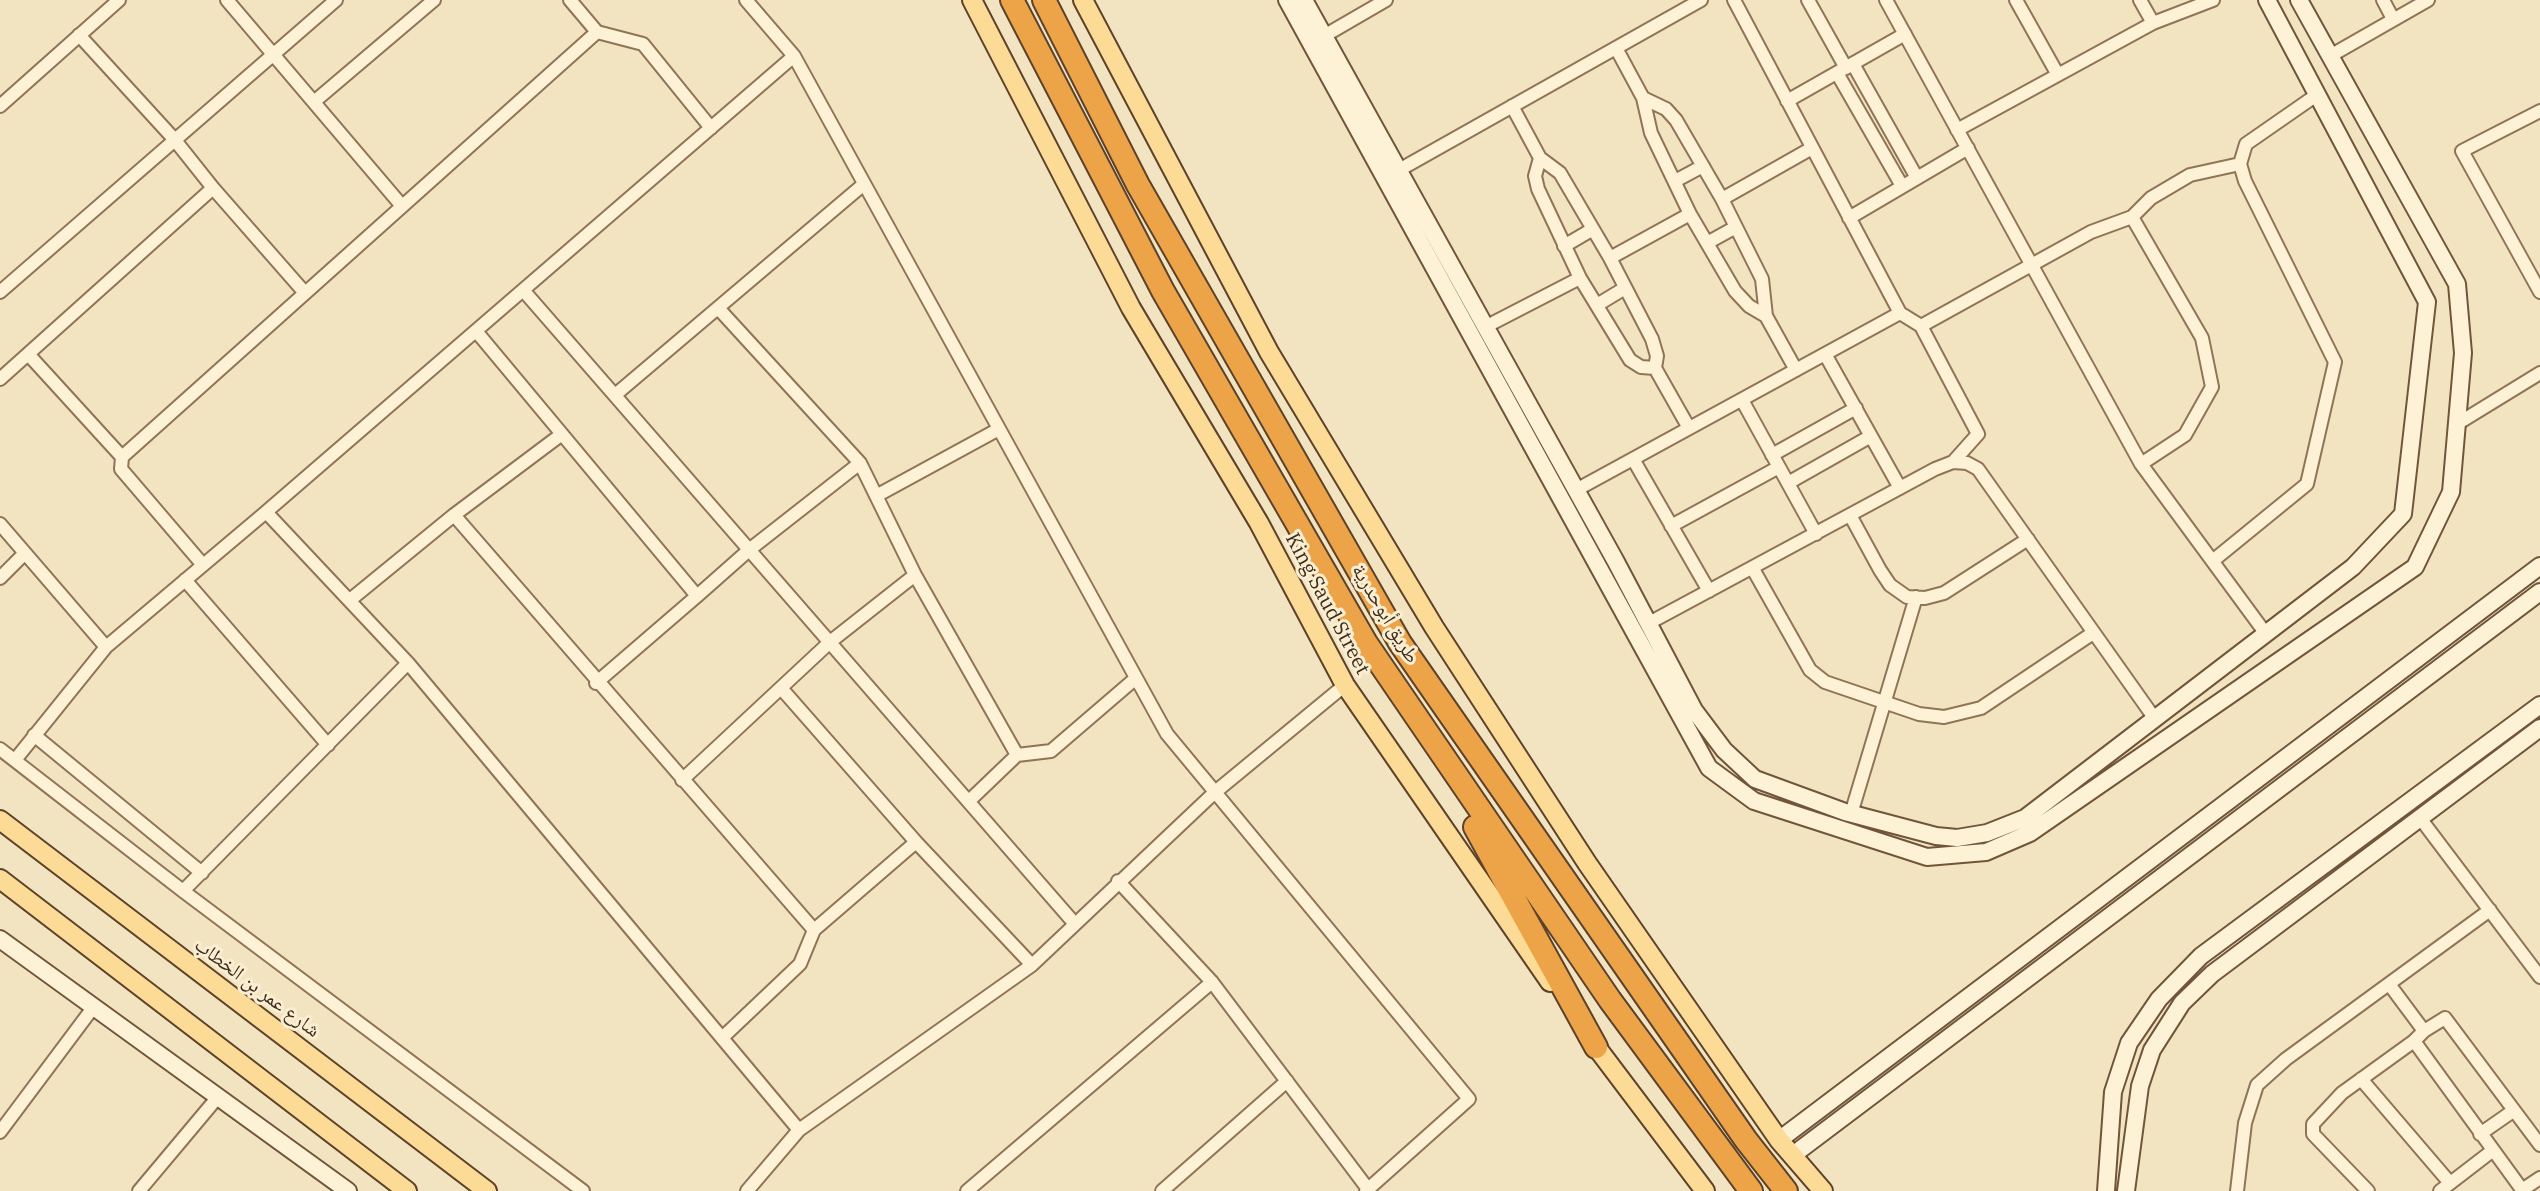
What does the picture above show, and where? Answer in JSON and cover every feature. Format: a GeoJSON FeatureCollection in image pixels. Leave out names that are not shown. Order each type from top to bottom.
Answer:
{"type":"FeatureCollection","features":[{"type":"Feature","properties":{"kind":"highway","name":"طريق أبوحدرية"},"geometry":{"type":"LineString","coordinates":[[1012,0],[1163,291],[1366,643],[1610,1000],[1751,1191]]}},
{"type":"Feature","properties":{"kind":"highway","name":"طريق أبوحدرية"},"geometry":{"type":"LineString","coordinates":[[1044,0],[1138,185],[1400,643],[1746,1140],[1786,1191]]}},
{"type":"Feature","properties":{"kind":"highway"},"geometry":{"type":"LineString","coordinates":[[1417,721],[1596,1047]]}},
{"type":"Feature","properties":{"kind":"main road","name":"King Saud Street"},"geometry":{"type":"LineString","coordinates":[[972,0],[1131,308],[1259,523],[1345,685],[1596,1047],[1705,1191]]}},
{"type":"Feature","properties":{"kind":"main road"},"geometry":{"type":"LineString","coordinates":[[1083,0],[1269,352],[1434,627],[1587,863],[1779,1140],[1823,1191]]}},
{"type":"Feature","properties":{"kind":"main road","name":"شارع عمر بن الخطاب"},"geometry":{"type":"LineString","coordinates":[[0,820],[487,1191]]}},
{"type":"Feature","properties":{"kind":"main road"},"geometry":{"type":"LineString","coordinates":[[0,879],[407,1191]]}},
{"type":"Feature","properties":{"kind":"street"},"geometry":{"type":"LineString","coordinates":[[0,106],[119,0]]}},
{"type":"Feature","properties":{"kind":"street"},"geometry":{"type":"LineString","coordinates":[[227,0],[402,206]]}},
{"type":"Feature","properties":{"kind":"street"},"geometry":{"type":"LineString","coordinates":[[0,292],[336,0]]}},
{"type":"Feature","properties":{"kind":"street"},"geometry":{"type":"LineString","coordinates":[[315,101],[434,0]]}},
{"type":"Feature","properties":{"kind":"street"},"geometry":{"type":"LineString","coordinates":[[570,0],[597,32],[643,44],[711,128]]}},
{"type":"Feature","properties":{"kind":"street"},"geometry":{"type":"LineString","coordinates":[[746,0],[794,56],[1167,734],[1469,1099],[1367,1190],[1212,982],[1118,881]]}},
{"type":"Feature","properties":{"kind":"street"},"geometry":{"type":"LineString","coordinates":[[1287,0],[1709,768],[1754,801],[1927,857],[1986,852],[2030,833],[2415,567],[2451,492],[2463,353],[2457,284],[2299,0]]}},
{"type":"Feature","properties":{"kind":"street"},"geometry":{"type":"LineString","coordinates":[[1304,0],[1576,490],[1694,710],[1724,750],[1755,779],[1851,814],[1936,836],[1987,833],[2025,818],[2353,567],[2403,514],[2427,302],[2267,0]]}},
{"type":"Feature","properties":{"kind":"street"},"geometry":{"type":"LineString","coordinates":[[1324,36],[1386,0]]}},
{"type":"Feature","properties":{"kind":"street"},"geometry":{"type":"LineString","coordinates":[[1399,170],[1701,0]]}},
{"type":"Feature","properties":{"kind":"street"},"geometry":{"type":"LineString","coordinates":[[1649,623],[1953,462],[1978,434],[1921,326],[1900,313],[1734,0]]}},
{"type":"Feature","properties":{"kind":"street"},"geometry":{"type":"LineString","coordinates":[[1808,0],[1902,186]]}},
{"type":"Feature","properties":{"kind":"street"},"geometry":{"type":"LineString","coordinates":[[1886,0],[2141,464],[2215,559],[2266,634]]}},
{"type":"Feature","properties":{"kind":"street"},"geometry":{"type":"LineString","coordinates":[[2016,0],[2058,75]]}},
{"type":"Feature","properties":{"kind":"street"},"geometry":{"type":"LineString","coordinates":[[2140,0],[2153,23]]}},
{"type":"Feature","properties":{"kind":"street"},"geometry":{"type":"LineString","coordinates":[[1957,130],[2153,23],[2213,0]]}},
{"type":"Feature","properties":{"kind":"street"},"geometry":{"type":"LineString","coordinates":[[2383,0],[2393,19]]}},
{"type":"Feature","properties":{"kind":"street"},"geometry":{"type":"LineString","coordinates":[[2330,56],[2428,0]]}},
{"type":"Feature","properties":{"kind":"street"},"geometry":{"type":"LineString","coordinates":[[203,565],[121,469],[122,457],[597,32]]}},
{"type":"Feature","properties":{"kind":"street"},"geometry":{"type":"LineString","coordinates":[[1787,101],[1905,34]]}},
{"type":"Feature","properties":{"kind":"street"},"geometry":{"type":"LineString","coordinates":[[79,35],[174,139],[305,293]]}},
{"type":"Feature","properties":{"kind":"street"},"geometry":{"type":"LineString","coordinates":[[1616,48],[1643,98],[1651,133],[1690,214],[1735,291],[1766,316],[1796,370]]}},
{"type":"Feature","properties":{"kind":"street"},"geometry":{"type":"LineString","coordinates":[[15,760],[106,647],[794,56]]}},
{"type":"Feature","properties":{"kind":"street"},"geometry":{"type":"LineString","coordinates":[[1845,68],[1917,178]]}},
{"type":"Feature","properties":{"kind":"street"},"geometry":{"type":"LineString","coordinates":[[2215,559],[2307,484],[2335,362],[2245,181],[2240,164],[2246,144],[2318,94]]}},
{"type":"Feature","properties":{"kind":"street"},"geometry":{"type":"LineString","coordinates":[[1643,98],[1666,109],[1676,120],[1722,199],[1762,279],[1766,316]]}},
{"type":"Feature","properties":{"kind":"street"},"geometry":{"type":"LineString","coordinates":[[1512,106],[1540,158],[1560,173],[1610,258],[1655,348],[1655,368],[1689,428]]}},
{"type":"Feature","properties":{"kind":"street"},"geometry":{"type":"LineString","coordinates":[[2540,111],[2462,151],[2540,292]]}},
{"type":"Feature","properties":{"kind":"street"},"geometry":{"type":"LineString","coordinates":[[1722,199],[1812,148]]}},
{"type":"Feature","properties":{"kind":"street"},"geometry":{"type":"LineString","coordinates":[[1849,218],[1968,148]]}},
{"type":"Feature","properties":{"kind":"street"},"geometry":{"type":"LineString","coordinates":[[1540,158],[1535,176],[1538,189],[1580,278],[1630,360],[1641,367],[1655,368]]}},
{"type":"Feature","properties":{"kind":"street"},"geometry":{"type":"LineString","coordinates":[[1921,326],[2091,232],[2132,217],[2151,198],[2190,175],[2240,164]]}},
{"type":"Feature","properties":{"kind":"street"},"geometry":{"type":"LineString","coordinates":[[1675,181],[1703,166]]}},
{"type":"Feature","properties":{"kind":"street"},"geometry":{"type":"LineString","coordinates":[[615,395],[864,184]]}},
{"type":"Feature","properties":{"kind":"street"},"geometry":{"type":"LineString","coordinates":[[0,379],[213,188]]}},
{"type":"Feature","properties":{"kind":"street"},"geometry":{"type":"LineString","coordinates":[[1610,258],[1690,214]]}},
{"type":"Feature","properties":{"kind":"street"},"geometry":{"type":"LineString","coordinates":[[2132,217],[2202,338],[2212,387],[2185,435],[2141,464]]}},
{"type":"Feature","properties":{"kind":"street"},"geometry":{"type":"LineString","coordinates":[[1707,243],[1736,227]]}},
{"type":"Feature","properties":{"kind":"street"},"geometry":{"type":"LineString","coordinates":[[1564,246],[1593,229]]}},
{"type":"Feature","properties":{"kind":"street"},"geometry":{"type":"LineString","coordinates":[[1485,327],[1580,278]]}},
{"type":"Feature","properties":{"kind":"street"},"geometry":{"type":"LineString","coordinates":[[1597,305],[1625,288]]}},
{"type":"Feature","properties":{"kind":"street"},"geometry":{"type":"LineString","coordinates":[[523,290],[1075,924]]}},
{"type":"Feature","properties":{"kind":"street"},"geometry":{"type":"LineString","coordinates":[[718,308],[860,463],[915,575],[1017,755]]}},
{"type":"Feature","properties":{"kind":"street"},"geometry":{"type":"LineString","coordinates":[[1576,490],[1900,313]]}},
{"type":"Feature","properties":{"kind":"street"},"geometry":{"type":"LineString","coordinates":[[476,331],[697,596]]}},
{"type":"Feature","properties":{"kind":"street"},"geometry":{"type":"LineString","coordinates":[[28,354],[122,457]]}},
{"type":"Feature","properties":{"kind":"street"},"geometry":{"type":"LineString","coordinates":[[1825,354],[1900,488]]}},
{"type":"Feature","properties":{"kind":"street"},"geometry":{"type":"LineString","coordinates":[[2457,424],[2540,373]]}},
{"type":"Feature","properties":{"kind":"street"},"geometry":{"type":"LineString","coordinates":[[1742,400],[1816,534]]}},
{"type":"Feature","properties":{"kind":"street"},"geometry":{"type":"LineString","coordinates":[[1772,455],[1856,408]]}},
{"type":"Feature","properties":{"kind":"street"},"geometry":{"type":"LineString","coordinates":[[876,496],[999,429]]}},
{"type":"Feature","properties":{"kind":"street"},"geometry":{"type":"LineString","coordinates":[[350,600],[454,515],[562,434]]}},
{"type":"Feature","properties":{"kind":"street"},"geometry":{"type":"LineString","coordinates":[[1788,483],[1871,436]]}},
{"type":"Feature","properties":{"kind":"street"},"geometry":{"type":"LineString","coordinates":[[1633,459],[1709,591]]}},
{"type":"Feature","properties":{"kind":"street"},"geometry":{"type":"LineString","coordinates":[[1953,462],[1967,463],[1978,469],[2155,719]]}},
{"type":"Feature","properties":{"kind":"street"},"geometry":{"type":"LineString","coordinates":[[596,683],[749,550],[860,463]]}},
{"type":"Feature","properties":{"kind":"street"},"geometry":{"type":"LineString","coordinates":[[1671,526],[1779,467]]}},
{"type":"Feature","properties":{"kind":"street"},"geometry":{"type":"LineString","coordinates":[[266,512],[408,663],[799,1130]]}},
{"type":"Feature","properties":{"kind":"street"},"geometry":{"type":"LineString","coordinates":[[454,515],[596,683],[814,930]]}},
{"type":"Feature","properties":{"kind":"street"},"geometry":{"type":"LineString","coordinates":[[1850,515],[1890,585],[1907,597],[1944,593],[2028,539]]}},
{"type":"Feature","properties":{"kind":"street"},"geometry":{"type":"LineString","coordinates":[[0,524],[106,647]]}},
{"type":"Feature","properties":{"kind":"street"},"geometry":{"type":"LineString","coordinates":[[0,578],[25,553]]}},
{"type":"Feature","properties":{"kind":"street"},"geometry":{"type":"LineString","coordinates":[[1779,1140],[2540,566]]}},
{"type":"Feature","properties":{"kind":"street"},"geometry":{"type":"LineString","coordinates":[[1753,569],[1810,670],[1825,682],[1885,705],[1944,717],[1964,715],[1981,708],[2093,633]]}},
{"type":"Feature","properties":{"kind":"street"},"geometry":{"type":"LineString","coordinates":[[682,780],[830,642],[915,575]]}},
{"type":"Feature","properties":{"kind":"street"},"geometry":{"type":"LineString","coordinates":[[185,580],[328,745]]}},
{"type":"Feature","properties":{"kind":"street"},"geometry":{"type":"LineString","coordinates":[[1793,1155],[2540,592]]}},
{"type":"Feature","properties":{"kind":"street"},"geometry":{"type":"LineString","coordinates":[[1851,814],[1916,597]]}},
{"type":"Feature","properties":{"kind":"street"},"geometry":{"type":"LineString","coordinates":[[183,891],[408,663]]}},
{"type":"Feature","properties":{"kind":"street"},"geometry":{"type":"LineString","coordinates":[[969,801],[1017,755],[1051,751],[1136,678]]}},
{"type":"Feature","properties":{"kind":"street"},"geometry":{"type":"LineString","coordinates":[[747,1191],[799,1130],[1032,965],[1214,793],[1345,685]]}},
{"type":"Feature","properties":{"kind":"street"},"geometry":{"type":"LineString","coordinates":[[781,688],[916,842],[1032,965]]}},
{"type":"Feature","properties":{"kind":"street"},"geometry":{"type":"LineString","coordinates":[[2106,1191],[2113,1092],[2129,1043],[2159,999],[2201,956],[2538,712]]}},
{"type":"Feature","properties":{"kind":"street"},"geometry":{"type":"LineString","coordinates":[[2126,1191],[2140,1086],[2152,1050],[2182,1003],[2212,974],[2540,728]]}},
{"type":"Feature","properties":{"kind":"street"},"geometry":{"type":"LineString","coordinates":[[34,735],[202,873]]}},
{"type":"Feature","properties":{"kind":"street"},"geometry":{"type":"LineString","coordinates":[[0,749],[183,891],[583,1191]]}},
{"type":"Feature","properties":{"kind":"street"},"geometry":{"type":"LineString","coordinates":[[2420,818],[2540,977]]}},
{"type":"Feature","properties":{"kind":"street"},"geometry":{"type":"LineString","coordinates":[[722,1038],[800,964],[814,930],[916,842]]}},
{"type":"Feature","properties":{"kind":"street"},"geometry":{"type":"LineString","coordinates":[[2237,1191],[2245,1123],[2257,1085],[2286,1059],[2490,910]]}},
{"type":"Feature","properties":{"kind":"street"},"geometry":{"type":"LineString","coordinates":[[0,939],[92,1009],[348,1191]]}},
{"type":"Feature","properties":{"kind":"street"},"geometry":{"type":"LineString","coordinates":[[967,1191],[1212,982]]}},
{"type":"Feature","properties":{"kind":"street"},"geometry":{"type":"LineString","coordinates":[[2389,984],[2424,1031]]}},
{"type":"Feature","properties":{"kind":"street"},"geometry":{"type":"LineString","coordinates":[[0,1132],[92,1009]]}},
{"type":"Feature","properties":{"kind":"street"},"geometry":{"type":"LineString","coordinates":[[2368,1191],[2313,1134],[2313,1124],[2320,1113],[2361,1079],[2445,1018],[2539,1142]]}},
{"type":"Feature","properties":{"kind":"street"},"geometry":{"type":"LineString","coordinates":[[2414,1041],[2522,1190],[2540,1178]]}},
{"type":"Feature","properties":{"kind":"street"},"geometry":{"type":"LineString","coordinates":[[2361,1079],[2445,1187],[2492,1151]]}},
{"type":"Feature","properties":{"kind":"street"},"geometry":{"type":"LineString","coordinates":[[1162,1191],[1287,1081]]}},
{"type":"Feature","properties":{"kind":"street"},"geometry":{"type":"LineString","coordinates":[[139,1191],[217,1098]]}},
{"type":"Feature","properties":{"kind":"street"},"geometry":{"type":"LineString","coordinates":[[2480,1134],[2513,1111]]}}]}
